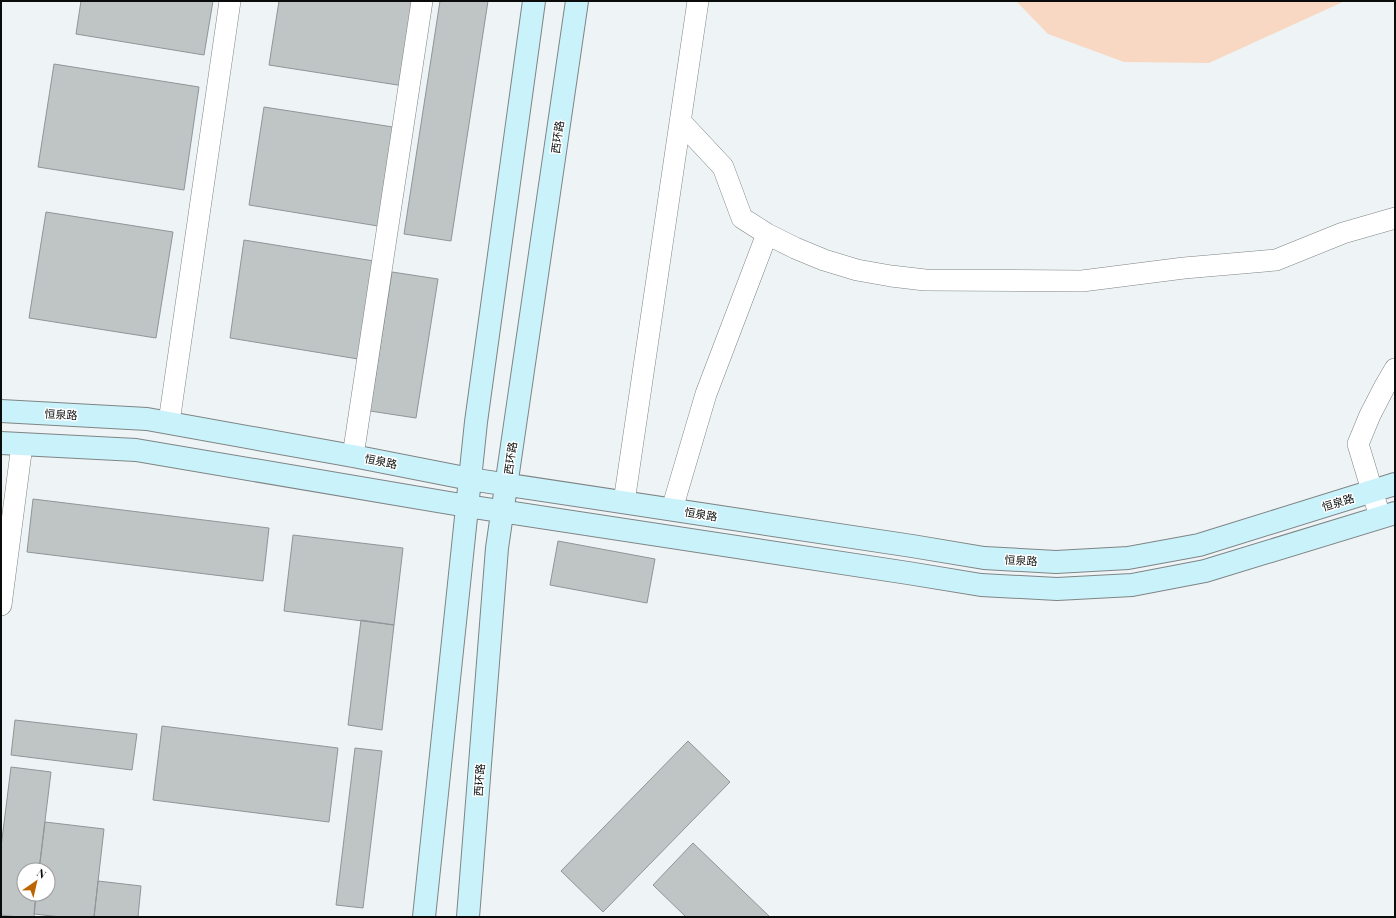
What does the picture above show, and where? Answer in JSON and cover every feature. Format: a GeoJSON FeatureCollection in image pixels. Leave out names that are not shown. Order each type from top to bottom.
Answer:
{"type":"FeatureCollection","features":[{"type":"Feature","properties":{"kind":"main road"},"geometry":{"type":"LineString","coordinates":[[424,917],[476,422],[534,1]]}},
{"type":"Feature","properties":{"kind":"main road","name":"西环路"},"geometry":{"type":"LineString","coordinates":[[468,917],[497,548],[577,1]]}},
{"type":"Feature","properties":{"kind":"main road","name":"恒泉路"},"geometry":{"type":"LineString","coordinates":[[1,411],[147,419],[168,422],[470,479],[984,558],[1056,562],[1128,558],[1199,544],[1395,484]]}},
{"type":"Feature","properties":{"kind":"main road"},"geometry":{"type":"LineString","coordinates":[[12,444],[136,450],[467,506],[981,585],[1057,589],[1132,585],[1205,571],[1388,515]]}},
{"type":"Feature","properties":{"kind":"street"},"geometry":{"type":"LineString","coordinates":[[168,422],[230,1]]}},
{"type":"Feature","properties":{"kind":"street"},"geometry":{"type":"LineString","coordinates":[[353,456],[422,1]]}},
{"type":"Feature","properties":{"kind":"street"},"geometry":{"type":"LineString","coordinates":[[624,502],[698,1]]}},
{"type":"Feature","properties":{"kind":"street"},"geometry":{"type":"LineString","coordinates":[[680,121],[723,167],[742,218],[767,234],[824,260],[857,270],[891,276],[925,280],[1082,281],[1184,268],[1276,260],[1343,233],[1395,218]]}},
{"type":"Feature","properties":{"kind":"street"},"geometry":{"type":"LineString","coordinates":[[672,509],[706,394],[767,234]]}},
{"type":"Feature","properties":{"kind":"street"},"geometry":{"type":"LineString","coordinates":[[1388,515],[1373,491],[1358,444],[1370,415],[1395,369]]}},
{"type":"Feature","properties":{"kind":"street"},"geometry":{"type":"LineString","coordinates":[[1,605],[12,444]]}},
{"type":"Feature","properties":{"kind":"shaded area"},"geometry":{"type":"Polygon","coordinates":[[[1016,1],[1345,1],[1209,63],[1124,62],[1048,34],[1016,1]]]}},
{"type":"Feature","properties":{"kind":"building"},"geometry":{"type":"Polygon","coordinates":[[[81,1],[213,1],[204,55],[76,34],[81,1]]]}},
{"type":"Feature","properties":{"kind":"building"},"geometry":{"type":"Polygon","coordinates":[[[279,1],[418,1],[404,86],[269,65],[279,1]]]}},
{"type":"Feature","properties":{"kind":"building"},"geometry":{"type":"Polygon","coordinates":[[[440,1],[488,1],[451,241],[404,234],[440,1]]]}},
{"type":"Feature","properties":{"kind":"building"},"geometry":{"type":"Polygon","coordinates":[[[54,64],[199,87],[184,190],[38,167],[54,64]]]}},
{"type":"Feature","properties":{"kind":"building"},"geometry":{"type":"Polygon","coordinates":[[[264,107],[393,127],[378,226],[249,205],[264,107]]]}},
{"type":"Feature","properties":{"kind":"building"},"geometry":{"type":"Polygon","coordinates":[[[46,212],[173,232],[156,338],[29,318],[46,212]]]}},
{"type":"Feature","properties":{"kind":"building"},"geometry":{"type":"Polygon","coordinates":[[[244,240],[374,261],[358,359],[230,338],[244,240]]]}},
{"type":"Feature","properties":{"kind":"building"},"geometry":{"type":"Polygon","coordinates":[[[392,272],[438,279],[416,418],[370,411],[392,272]]]}},
{"type":"Feature","properties":{"kind":"building"},"geometry":{"type":"Polygon","coordinates":[[[33,499],[269,528],[263,581],[27,552],[33,499]]]}},
{"type":"Feature","properties":{"kind":"building"},"geometry":{"type":"Polygon","coordinates":[[[293,535],[403,548],[394,625],[284,611],[293,535]]]}},
{"type":"Feature","properties":{"kind":"building"},"geometry":{"type":"Polygon","coordinates":[[[558,541],[655,559],[647,603],[550,585],[558,541]]]}},
{"type":"Feature","properties":{"kind":"building"},"geometry":{"type":"Polygon","coordinates":[[[361,620],[394,625],[382,730],[348,725],[361,620]]]}},
{"type":"Feature","properties":{"kind":"building"},"geometry":{"type":"Polygon","coordinates":[[[15,720],[137,734],[132,770],[11,755],[15,720]]]}},
{"type":"Feature","properties":{"kind":"building"},"geometry":{"type":"Polygon","coordinates":[[[162,726],[338,748],[329,822],[153,800],[162,726]]]}},
{"type":"Feature","properties":{"kind":"building"},"geometry":{"type":"Polygon","coordinates":[[[688,741],[730,782],[603,912],[561,871],[688,741]]]}},
{"type":"Feature","properties":{"kind":"building"},"geometry":{"type":"Polygon","coordinates":[[[355,748],[382,751],[363,908],[336,905],[355,748]]]}},
{"type":"Feature","properties":{"kind":"building"},"geometry":{"type":"Polygon","coordinates":[[[11,767],[51,772],[40,862],[16,862],[16,902],[35,902],[34,917],[1,915],[1,847],[11,767]]]}},
{"type":"Feature","properties":{"kind":"building"},"geometry":{"type":"Polygon","coordinates":[[[45,822],[104,829],[94,917],[61,917],[34,914],[35,902],[56,902],[56,862],[40,862],[45,822]]]}},
{"type":"Feature","properties":{"kind":"building"},"geometry":{"type":"Polygon","coordinates":[[[693,843],[770,917],[686,917],[653,885],[693,843]]]}},
{"type":"Feature","properties":{"kind":"building"},"geometry":{"type":"Polygon","coordinates":[[[98,881],[141,886],[138,917],[94,917],[98,881]]]}}]}
